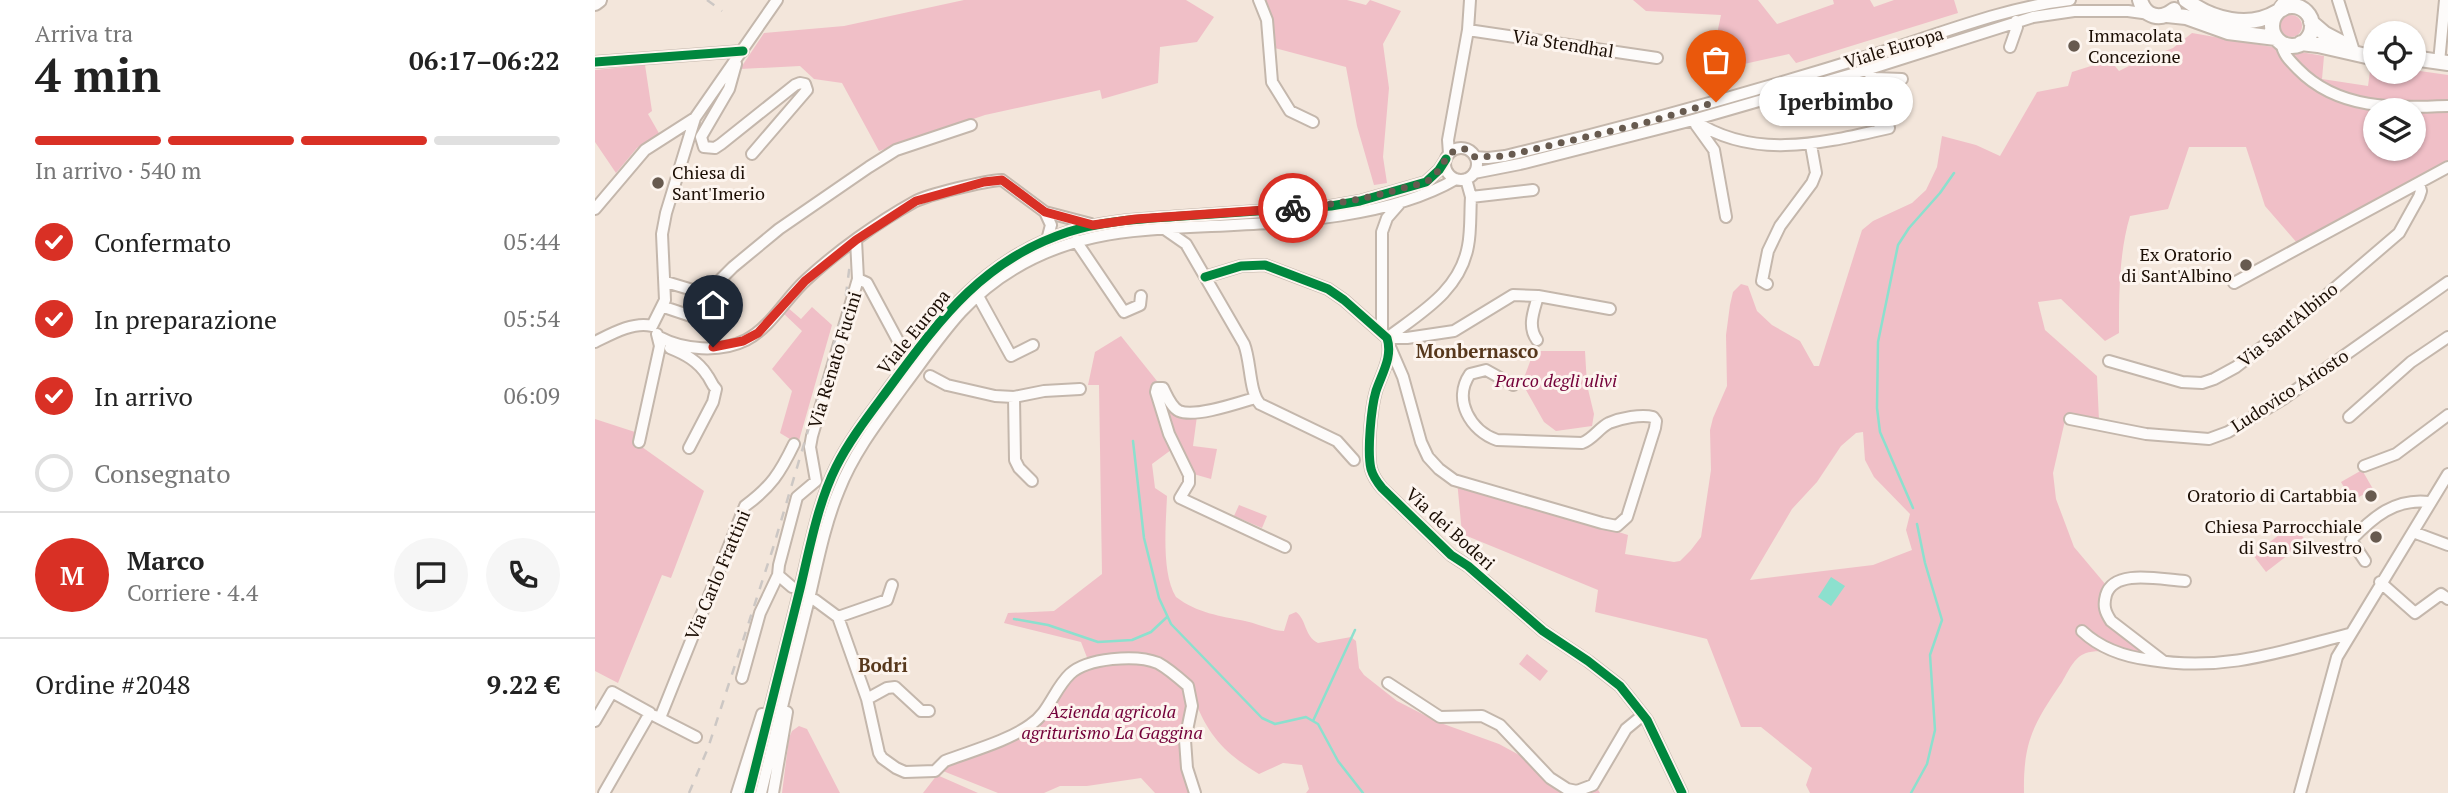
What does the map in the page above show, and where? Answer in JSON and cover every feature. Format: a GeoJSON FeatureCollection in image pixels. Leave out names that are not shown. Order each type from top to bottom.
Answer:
{"type":"FeatureCollection","features":[{"type":"Feature","properties":{"kind":"main road"},"geometry":{"type":"LineString","coordinates":[[2140,0],[2142,6],[2156,16],[2186,17],[2228,32],[2318,45],[2363,55]]}},
{"type":"Feature","properties":{"kind":"main road"},"geometry":{"type":"LineString","coordinates":[[2168,15],[2177,7],[2179,0]]}},
{"type":"Feature","properties":{"kind":"main road"},"geometry":{"type":"LineString","coordinates":[[2186,0],[2212,14],[2239,21],[2261,21],[2289,5]]}},
{"type":"Feature","properties":{"kind":"main road"},"geometry":{"type":"LineString","coordinates":[[2288,42],[2309,34],[2310,0]]}},
{"type":"Feature","properties":{"kind":"main road"},"geometry":{"type":"LineString","coordinates":[[2288,42],[2273,21],[2289,5]]}},
{"type":"Feature","properties":{"kind":"main road"},"geometry":{"type":"LineString","coordinates":[[2289,5],[2363,47]]}},
{"type":"Feature","properties":{"kind":"main road"},"geometry":{"type":"LineString","coordinates":[[2426,61],[2444,62]]}},
{"type":"Feature","properties":{"kind":"street"},"geometry":{"type":"LineString","coordinates":[[652,326],[664,307],[662,234],[666,213],[695,118],[777,0]]}},
{"type":"Feature","properties":{"kind":"street"},"geometry":{"type":"LineString","coordinates":[[1259,0],[1267,20],[1272,82],[1290,111],[1313,122]]}},
{"type":"Feature","properties":{"kind":"street"},"geometry":{"type":"LineString","coordinates":[[1465,177],[1448,173],[1447,157],[1468,30],[1470,0]]}},
{"type":"Feature","properties":{"kind":"street","name":"Viale Europa"},"geometry":{"type":"LineString","coordinates":[[1475,157],[1496,158],[1654,120],[2018,9],[2070,0]]}},
{"type":"Feature","properties":{"kind":"street"},"geometry":{"type":"LineString","coordinates":[[2338,0],[2347,40]]}},
{"type":"Feature","properties":{"kind":"street"},"geometry":{"type":"LineString","coordinates":[[2444,62],[2445,0]]}},
{"type":"Feature","properties":{"kind":"street","name":"Viale Europa"},"geometry":{"type":"LineString","coordinates":[[749,793],[831,511],[856,454],[924,358],[961,312],[991,285],[1021,264],[1096,235],[1331,217],[1360,212],[1423,196],[1465,177],[1693,120],[1866,70],[2015,21],[2074,11],[2128,11],[2150,14]]}},
{"type":"Feature","properties":{"kind":"street"},"geometry":{"type":"LineString","coordinates":[[2010,47],[2017,27],[2015,21]]}},
{"type":"Feature","properties":{"kind":"street","name":"Via Stendhal"},"geometry":{"type":"LineString","coordinates":[[1468,30],[1657,58]]}},
{"type":"Feature","properties":{"kind":"street"},"geometry":{"type":"LineString","coordinates":[[2288,42],[2285,54],[2294,65],[2321,89],[2342,99],[2387,106],[2448,106]]}},
{"type":"Feature","properties":{"kind":"street"},"geometry":{"type":"LineString","coordinates":[[595,62],[743,51]]}},
{"type":"Feature","properties":{"kind":"street"},"geometry":{"type":"LineString","coordinates":[[736,61],[737,69],[729,89],[701,137],[704,147],[715,148],[800,83],[805,84],[807,90],[752,154]]}},
{"type":"Feature","properties":{"kind":"street","name":"Viale Europa"},"geometry":{"type":"LineString","coordinates":[[1866,70],[1874,78],[1902,79]]}},
{"type":"Feature","properties":{"kind":"street"},"geometry":{"type":"LineString","coordinates":[[1693,120],[1712,133],[1736,141],[1811,145],[1885,129],[1877,106]]}},
{"type":"Feature","properties":{"kind":"street"},"geometry":{"type":"LineString","coordinates":[[595,209],[645,150],[695,118]]}},
{"type":"Feature","properties":{"kind":"street"},"geometry":{"type":"LineString","coordinates":[[1693,120],[1714,150],[1727,218]]}},
{"type":"Feature","properties":{"kind":"street"},"geometry":{"type":"LineString","coordinates":[[665,276],[706,294],[733,267],[779,229],[869,167],[896,150],[971,125]]}},
{"type":"Feature","properties":{"kind":"street"},"geometry":{"type":"LineString","coordinates":[[1451,125],[1461,148],[1469,150],[1475,157],[1477,165],[1465,177]]}},
{"type":"Feature","properties":{"kind":"street"},"geometry":{"type":"LineString","coordinates":[[1767,284],[1762,281],[1768,251],[1780,226],[1801,200],[1815,173],[1811,145]]}},
{"type":"Feature","properties":{"kind":"street","name":"Viale Europa"},"geometry":{"type":"LineString","coordinates":[[761,793],[823,502],[836,468],[868,417],[953,305],[984,277],[1013,257],[1047,240],[1093,225],[1136,219],[1331,206],[1360,201],[1426,182],[1439,170],[1447,157],[1461,148]]}},
{"type":"Feature","properties":{"kind":"street"},"geometry":{"type":"LineString","coordinates":[[2234,283],[2448,167]]}},
{"type":"Feature","properties":{"kind":"street"},"geometry":{"type":"LineString","coordinates":[[1386,338],[1430,306],[1451,286],[1462,267],[1468,246],[1471,197],[1465,177]]}},
{"type":"Feature","properties":{"kind":"street"},"geometry":{"type":"LineString","coordinates":[[659,346],[670,343],[696,348],[743,341],[758,333],[805,281],[856,240],[916,201],[1002,180],[1045,212],[1093,225]]}},
{"type":"Feature","properties":{"kind":"street","name":"Via Sant'Albino"},"geometry":{"type":"LineString","coordinates":[[2109,362],[2182,382],[2202,383],[2236,367],[2301,317],[2399,233],[2421,191],[2419,183]]}},
{"type":"Feature","properties":{"kind":"street"},"geometry":{"type":"LineString","coordinates":[[1471,197],[1533,190]]}},
{"type":"Feature","properties":{"kind":"street"},"geometry":{"type":"LineString","coordinates":[[1401,201],[1387,218],[1382,232],[1386,338],[1403,377],[1421,442],[1428,457],[1454,480],[1617,526],[1627,517],[1655,428],[1653,418],[1642,416],[1609,423],[1590,440],[1582,443],[1497,440],[1485,436],[1471,424],[1466,411],[1463,393],[1465,381],[1470,374],[1486,370],[1513,385]]}},
{"type":"Feature","properties":{"kind":"street"},"geometry":{"type":"LineString","coordinates":[[1045,212],[1051,225],[1047,240]]}},
{"type":"Feature","properties":{"kind":"street"},"geometry":{"type":"LineString","coordinates":[[1360,212],[1375,219],[1382,232]]}},
{"type":"Feature","properties":{"kind":"street"},"geometry":{"type":"LineString","coordinates":[[1163,228],[1186,244],[1247,351],[1255,398],[1260,404],[1337,441],[1354,460]]}},
{"type":"Feature","properties":{"kind":"street","name":"Via Renato Fucini"},"geometry":{"type":"LineString","coordinates":[[823,502],[810,447],[858,279],[856,240]]}},
{"type":"Feature","properties":{"kind":"street"},"geometry":{"type":"LineString","coordinates":[[1076,241],[1124,312],[1140,305],[1141,296]]}},
{"type":"Feature","properties":{"kind":"street"},"geometry":{"type":"LineString","coordinates":[[1205,277],[1241,266],[1265,265],[1328,289],[1386,338],[1407,338],[1454,331],[1513,295],[1538,296],[1610,309]]}},
{"type":"Feature","properties":{"kind":"street"},"geometry":{"type":"LineString","coordinates":[[858,279],[867,283],[904,352]]}},
{"type":"Feature","properties":{"kind":"street","name":"Ludovico Ariosto"},"geometry":{"type":"LineString","coordinates":[[2070,419],[2146,434],[2209,439],[2228,432],[2283,399],[2448,282]]}},
{"type":"Feature","properties":{"kind":"street","name":"Viale Europa"},"geometry":{"type":"LineString","coordinates":[[978,296],[1011,356],[1033,345]]}},
{"type":"Feature","properties":{"kind":"street"},"geometry":{"type":"LineString","coordinates":[[1537,340],[1532,334],[1531,323],[1538,296]]}},
{"type":"Feature","properties":{"kind":"street"},"geometry":{"type":"LineString","coordinates":[[664,307],[703,320]]}},
{"type":"Feature","properties":{"kind":"street"},"geometry":{"type":"LineString","coordinates":[[595,342],[624,329],[644,324],[652,326]]}},
{"type":"Feature","properties":{"kind":"street"},"geometry":{"type":"LineString","coordinates":[[639,442],[659,346],[652,326]]}},
{"type":"Feature","properties":{"kind":"street"},"geometry":{"type":"LineString","coordinates":[[2349,417],[2411,362],[2448,337]]}},
{"type":"Feature","properties":{"kind":"street","name":"Via dei Boderi"},"geometry":{"type":"LineString","coordinates":[[1386,338],[1389,354],[1375,394],[1373,410],[1370,463],[1375,480],[1441,547],[1468,566],[1543,631],[1620,686],[1643,715],[1682,793]]}},
{"type":"Feature","properties":{"kind":"street"},"geometry":{"type":"LineString","coordinates":[[659,346],[689,356],[716,389],[713,402],[689,449]]}},
{"type":"Feature","properties":{"kind":"street"},"geometry":{"type":"LineString","coordinates":[[930,376],[947,385],[966,390],[1014,397],[1044,390],[1080,389]]}},
{"type":"Feature","properties":{"kind":"street"},"geometry":{"type":"LineString","coordinates":[[1255,398],[1195,413],[1180,411],[1171,404],[1163,388],[1157,388],[1156,392],[1169,434],[1189,475],[1189,483],[1180,498],[1285,547]]}},
{"type":"Feature","properties":{"kind":"street"},"geometry":{"type":"LineString","coordinates":[[1014,397],[1015,460],[1032,481]]}},
{"type":"Feature","properties":{"kind":"street"},"geometry":{"type":"LineString","coordinates":[[2364,466],[2396,454],[2448,415]]}},
{"type":"Feature","properties":{"kind":"street","name":"Via Carlo Frattini"},"geometry":{"type":"LineString","coordinates":[[604,793],[655,716],[745,506],[765,491],[779,474],[793,444]]}},
{"type":"Feature","properties":{"kind":"street"},"geometry":{"type":"LineString","coordinates":[[742,678],[763,604],[778,575],[797,497],[836,468]]}},
{"type":"Feature","properties":{"kind":"street"},"geometry":{"type":"LineString","coordinates":[[2300,793],[2337,657],[2380,582],[2448,474]]}},
{"type":"Feature","properties":{"kind":"street"},"geometry":{"type":"LineString","coordinates":[[2365,561],[2351,540],[2366,524],[2400,503],[2414,500],[2429,502]]}},
{"type":"Feature","properties":{"kind":"street"},"geometry":{"type":"LineString","coordinates":[[2413,532],[2448,545]]}},
{"type":"Feature","properties":{"kind":"street"},"geometry":{"type":"LineString","coordinates":[[778,575],[792,587]]}},
{"type":"Feature","properties":{"kind":"street"},"geometry":{"type":"LineString","coordinates":[[2165,663],[2111,621],[2105,612],[2106,593],[2112,583],[2123,578],[2185,581]]}},
{"type":"Feature","properties":{"kind":"street"},"geometry":{"type":"LineString","coordinates":[[2380,582],[2415,613],[2441,594],[2448,597]]}},
{"type":"Feature","properties":{"kind":"street"},"geometry":{"type":"LineString","coordinates":[[838,617],[887,600],[893,585]]}},
{"type":"Feature","properties":{"kind":"street"},"geometry":{"type":"LineString","coordinates":[[815,600],[838,617],[867,699],[879,753],[895,768],[905,772],[935,771],[945,761],[1030,725],[1043,713],[1069,675],[1081,666],[1090,662],[1123,660],[1157,663],[1188,686],[1192,706],[1185,740],[1188,768],[1195,793]]}},
{"type":"Feature","properties":{"kind":"street"},"geometry":{"type":"LineString","coordinates":[[2082,631],[2107,648],[2136,658],[2182,665],[2217,664],[2261,657],[2349,634]]}},
{"type":"Feature","properties":{"kind":"street","name":"Viale Europa"},"geometry":{"type":"LineString","coordinates":[[737,793],[790,650]]}},
{"type":"Feature","properties":{"kind":"street","name":"Viale Europa"},"geometry":{"type":"LineString","coordinates":[[773,793],[790,650]]}},
{"type":"Feature","properties":{"kind":"street"},"geometry":{"type":"LineString","coordinates":[[1388,683],[1440,717],[1482,716],[1500,725],[1551,778],[1567,789],[1577,791],[1593,785],[1626,729],[1643,715]]}},
{"type":"Feature","properties":{"kind":"street"},"geometry":{"type":"LineString","coordinates":[[867,699],[887,688],[895,687],[921,711],[929,710]]}},
{"type":"Feature","properties":{"kind":"street"},"geometry":{"type":"LineString","coordinates":[[595,721],[612,692],[696,737]]}},
{"type":"Feature","properties":{"kind":"green space"},"geometry":{"type":"Polygon","coordinates":[[[964,0],[1186,0],[1214,17],[1197,42],[1160,47],[1158,83],[1102,99],[1100,90],[985,115],[879,151],[842,83],[814,79],[800,66],[740,69],[764,33],[844,26],[964,0]]]}},
{"type":"Feature","properties":{"kind":"green space"},"geometry":{"type":"Polygon","coordinates":[[[1264,0],[1347,0],[1366,5],[1370,0],[1401,11],[1383,44],[1389,88],[1383,157],[1387,183],[1374,185],[1357,126],[1346,67],[1271,47],[1264,0]]]}},
{"type":"Feature","properties":{"kind":"green space"},"geometry":{"type":"Polygon","coordinates":[[[1633,0],[1758,0],[1777,24],[1834,4],[1833,0],[1870,0],[1874,7],[1894,0],[1954,0],[1958,13],[1796,63],[1789,54],[1744,64],[1714,48],[1721,15],[1646,11],[1633,0]]]}},
{"type":"Feature","properties":{"kind":"green space"},"geometry":{"type":"Polygon","coordinates":[[[2291,15],[2299,18],[2302,26],[2299,34],[2291,37],[2283,34],[2280,26],[2283,18],[2291,15]]]}},
{"type":"Feature","properties":{"kind":"green space"},"geometry":{"type":"Polygon","coordinates":[[[2192,33],[2324,56],[2322,79],[2368,86],[2426,84],[2426,72],[2448,75],[2448,161],[2298,244],[2265,206],[2246,147],[2189,147],[2168,209],[2130,216],[2122,259],[2119,333],[2105,341],[2061,299],[2038,302],[2045,330],[2097,376],[2099,421],[2066,416],[2053,473],[2056,499],[2074,547],[2106,585],[2101,604],[2147,653],[2146,656],[2107,651],[2092,652],[2075,661],[2032,733],[2026,759],[2024,793],[1810,793],[1806,785],[1812,768],[1761,727],[1741,727],[1707,639],[1595,612],[1598,590],[1462,534],[1457,480],[1628,535],[1625,554],[1680,561],[1701,537],[1711,470],[1710,430],[1727,386],[1726,335],[1733,292],[1741,284],[1748,286],[1757,311],[1772,325],[1800,341],[1814,366],[1819,366],[1862,230],[1873,221],[1912,203],[1926,190],[1937,167],[1942,136],[1976,145],[2000,156],[2037,92],[2068,86],[2072,72],[2110,60],[2119,71],[2173,48],[2192,33]],[[1863,432],[1856,433],[1841,446],[1817,482],[1792,509],[1750,580],[1873,565],[1912,550],[1906,530],[1910,514],[1874,477],[1865,460],[1863,432]]]}},
{"type":"Feature","properties":{"kind":"green space"},"geometry":{"type":"Polygon","coordinates":[[[645,65],[652,111],[648,114],[660,135],[637,148],[616,173],[595,142],[595,70],[645,65]]]}},
{"type":"Feature","properties":{"kind":"green space"},"geometry":{"type":"Polygon","coordinates":[[[787,307],[801,319],[812,307],[832,325],[798,444],[780,433],[792,391],[772,369],[802,331],[783,313],[787,307]]]}},
{"type":"Feature","properties":{"kind":"green space","name":"Azienda agricola agriturismo La Gaggina"},"geometry":{"type":"Polygon","coordinates":[[[1121,336],[1157,381],[1153,385],[1169,406],[1197,416],[1193,446],[1217,449],[1211,479],[1190,473],[1171,450],[1152,464],[1155,488],[1167,496],[1166,562],[1176,597],[1209,613],[1284,631],[1289,615],[1296,612],[1310,636],[1318,643],[1351,637],[1356,641],[1359,668],[1364,675],[1397,701],[1438,722],[1499,744],[1523,757],[1553,787],[1568,792],[1597,788],[1600,793],[1306,793],[1309,789],[1302,765],[1283,763],[1259,774],[1220,744],[1206,725],[1195,701],[1189,710],[1184,733],[1193,793],[1155,793],[1141,778],[1087,786],[1060,786],[1044,793],[998,793],[943,771],[942,766],[1031,726],[1070,677],[1088,660],[1081,642],[1004,623],[1008,613],[1054,611],[1102,574],[1099,385],[1088,385],[1095,352],[1121,336]]]}},
{"type":"Feature","properties":{"kind":"green space","name":"Parco degli ulivi"},"geometry":{"type":"Polygon","coordinates":[[[1534,351],[1585,351],[1587,385],[1594,414],[1592,426],[1556,431],[1544,422],[1522,383],[1534,351]]]}},
{"type":"Feature","properties":{"kind":"green space"},"geometry":{"type":"Polygon","coordinates":[[[595,419],[638,433],[636,441],[642,447],[704,491],[671,578],[662,575],[618,683],[595,671],[595,419]]]}},
{"type":"Feature","properties":{"kind":"green space"},"geometry":{"type":"Polygon","coordinates":[[[2362,470],[2373,489],[2352,501],[2341,482],[2362,470]]]}},
{"type":"Feature","properties":{"kind":"green space"},"geometry":{"type":"Polygon","coordinates":[[[1239,505],[1267,516],[1262,528],[1234,516],[1239,505]]]}},
{"type":"Feature","properties":{"kind":"green space"},"geometry":{"type":"Polygon","coordinates":[[[2293,524],[2306,541],[2266,572],[2253,555],[2293,524]]]}},
{"type":"Feature","properties":{"kind":"green space"},"geometry":{"type":"Polygon","coordinates":[[[1527,654],[1548,671],[1540,681],[1519,664],[1527,654]]]}},
{"type":"Feature","properties":{"kind":"green space"},"geometry":{"type":"Polygon","coordinates":[[[799,726],[807,729],[840,793],[782,793],[789,738],[792,731],[799,726]]]}},
{"type":"Feature","properties":{"kind":"green space"},"geometry":{"type":"Polygon","coordinates":[[[937,775],[978,793],[923,793],[937,775]]]}},
{"type":"Feature","properties":{"kind":"water"},"geometry":{"type":"Polygon","coordinates":[[[1831,577],[1845,586],[1831,606],[1818,597],[1831,577]]]}},
{"type":"Feature","properties":{"kind":"waterway"},"geometry":{"type":"LineString","coordinates":[[1913,508],[1880,432],[1877,408],[1878,342],[1898,245],[1954,173]]}},
{"type":"Feature","properties":{"kind":"waterway"},"geometry":{"type":"LineString","coordinates":[[1133,441],[1144,538],[1159,598],[1171,624],[1262,718],[1275,724],[1306,717],[1318,724],[1338,761],[1363,793]]}},
{"type":"Feature","properties":{"kind":"waterway"},"geometry":{"type":"LineString","coordinates":[[1911,793],[1927,764],[1935,730],[1930,655],[1942,620],[1917,524]]}},
{"type":"Feature","properties":{"kind":"waterway"},"geometry":{"type":"LineString","coordinates":[[1014,619],[1048,625],[1098,642],[1132,640],[1151,632],[1167,617]]}},
{"type":"Feature","properties":{"kind":"waterway"},"geometry":{"type":"LineString","coordinates":[[1313,721],[1355,630]]}},
{"type":"Feature","properties":{"kind":"railway"},"geometry":{"type":"LineString","coordinates":[[707,0],[722,11]]}},
{"type":"Feature","properties":{"kind":"railway"},"geometry":{"type":"LineString","coordinates":[[689,793],[708,748],[773,548],[844,310],[850,263]]}},
{"type":"Feature","properties":{"kind":"cycle path"},"geometry":{"type":"LineString","coordinates":[[595,62],[743,51]]}},
{"type":"Feature","properties":{"kind":"cycle path"},"geometry":{"type":"LineString","coordinates":[[749,793],[814,529],[829,482],[848,445],[870,414],[929,335],[968,293],[989,274],[1039,243],[1082,228],[1125,221],[1331,206],[1360,201],[1426,182],[1446,159]]}},
{"type":"Feature","properties":{"kind":"cycle path"},"geometry":{"type":"LineString","coordinates":[[1205,277],[1241,266],[1265,265],[1328,289],[1387,338],[1388,358],[1376,391],[1370,430],[1370,461],[1377,481],[1451,555],[1468,566],[1543,631],[1620,686],[1647,720],[1682,793]]}},
{"type":"Feature","properties":{"kind":"way so far"},"geometry":{"type":"LineString","coordinates":[[1293,208],[1360,201],[1426,182],[1443,165],[1448,154],[1456,149],[1469,150],[1475,157],[1496,158],[1641,124],[1716,102]]}},
{"type":"Feature","properties":{"kind":"place","name":"Immacolata Concezione"},"geometry":{"type":"Point","coordinates":[2074,46]}},
{"type":"Feature","properties":{"kind":"place","name":"Iperbimbo"},"geometry":{"type":"Point","coordinates":[1716,102]}},
{"type":"Feature","properties":{"kind":"place","name":"Chiesa di Sant'Imerio"},"geometry":{"type":"Point","coordinates":[658,183]}},
{"type":"Feature","properties":{"kind":"place","name":"Ex Oratorio di Sant'Albino"},"geometry":{"type":"Point","coordinates":[2246,265]}},
{"type":"Feature","properties":{"kind":"place","name":"Oratorio di Cartabbia"},"geometry":{"type":"Point","coordinates":[2371,496]}},
{"type":"Feature","properties":{"kind":"place","name":"Chiesa Parrocchiale di San Silvestro"},"geometry":{"type":"Point","coordinates":[2376,537]}},
{"type":"Feature","properties":{"kind":"district","name":"Monbernasco"},"geometry":{"type":"Point","coordinates":[1477,351]}},
{"type":"Feature","properties":{"kind":"district","name":"Bodri"},"geometry":{"type":"Point","coordinates":[883,665]}},
{"type":"Feature","properties":{"kind":"route"},"geometry":{"type":"LineString","coordinates":[[713,347],[743,341],[758,333],[805,281],[856,240],[916,201],[984,182],[1002,180],[1045,212],[1093,225],[1136,219],[1293,208]]}}]}
